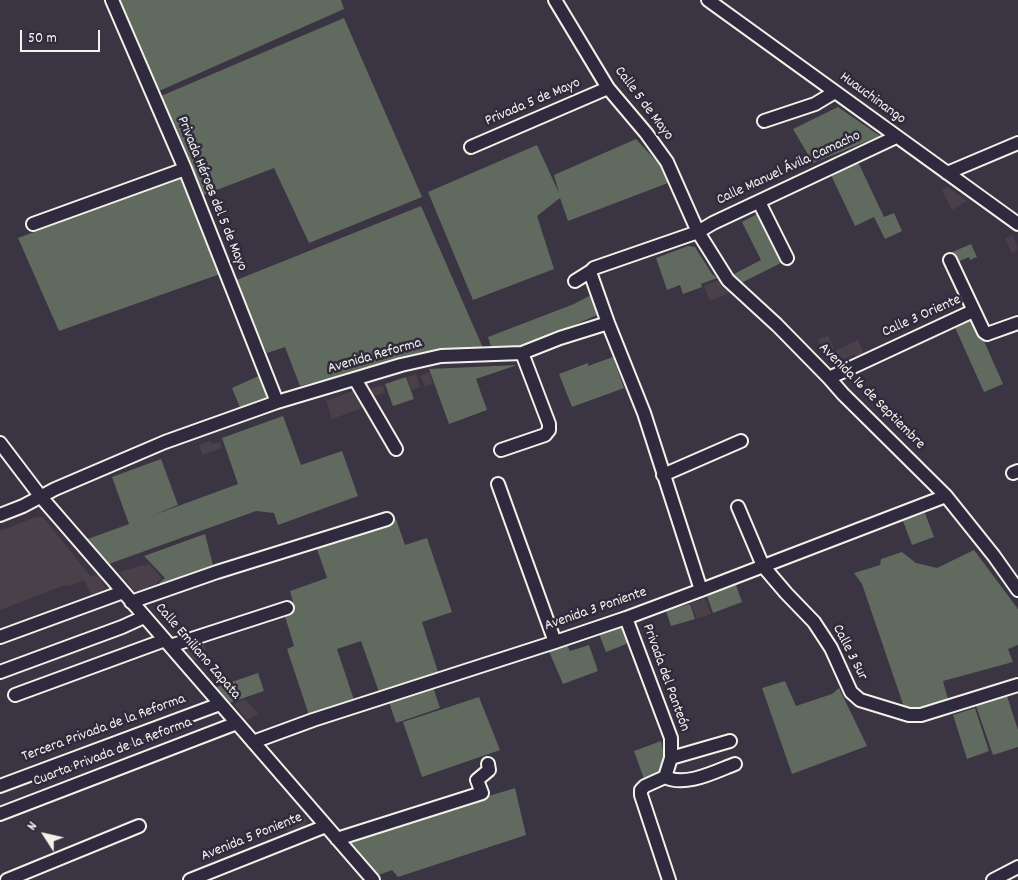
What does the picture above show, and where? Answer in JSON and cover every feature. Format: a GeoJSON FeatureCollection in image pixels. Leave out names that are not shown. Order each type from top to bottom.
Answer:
{"type":"FeatureCollection","features":[{"type":"Feature","properties":{"kind":"street","name":"Privada Héroes del 5 de Mayo"},"geometry":{"type":"LineString","coordinates":[[112,0],[185,169],[277,402]]}},
{"type":"Feature","properties":{"kind":"street","name":"Calle 5 de Mayo"},"geometry":{"type":"LineString","coordinates":[[555,0],[608,88],[646,133],[666,162],[698,232]]}},
{"type":"Feature","properties":{"kind":"street","name":"Huauchinango"},"geometry":{"type":"LineString","coordinates":[[708,0],[1018,224]]}},
{"type":"Feature","properties":{"kind":"street","name":"Privada 5 de Mayo"},"geometry":{"type":"LineString","coordinates":[[471,147],[608,88]]}},
{"type":"Feature","properties":{"kind":"street"},"geometry":{"type":"LineString","coordinates":[[764,122],[815,104],[835,92]]}},
{"type":"Feature","properties":{"kind":"street","name":"Calle Manuel Ávila Camacho"},"geometry":{"type":"LineString","coordinates":[[698,232],[896,137]]}},
{"type":"Feature","properties":{"kind":"street"},"geometry":{"type":"LineString","coordinates":[[948,173],[1018,143]]}},
{"type":"Feature","properties":{"kind":"street"},"geometry":{"type":"LineString","coordinates":[[32,224],[185,169]]}},
{"type":"Feature","properties":{"kind":"street"},"geometry":{"type":"LineString","coordinates":[[759,202],[787,258]]}},
{"type":"Feature","properties":{"kind":"street"},"geometry":{"type":"LineString","coordinates":[[575,280],[591,272],[594,268],[698,232]]}},
{"type":"Feature","properties":{"kind":"street","name":"Avenida 16 de Septiembre"},"geometry":{"type":"LineString","coordinates":[[698,232],[728,280],[777,325],[830,378],[843,394],[946,496],[994,556],[1018,590]]}},
{"type":"Feature","properties":{"kind":"street"},"geometry":{"type":"LineString","coordinates":[[950,260],[973,311]]}},
{"type":"Feature","properties":{"kind":"street"},"geometry":{"type":"LineString","coordinates":[[591,272],[590,275],[608,323],[644,413],[701,590]]}},
{"type":"Feature","properties":{"kind":"street","name":"Calle 3 Oriente"},"geometry":{"type":"LineString","coordinates":[[830,378],[973,311],[987,334],[992,334],[1018,323]]}},
{"type":"Feature","properties":{"kind":"street","name":"Avenida Reforma"},"geometry":{"type":"LineString","coordinates":[[0,515],[23,506],[55,489],[166,442],[277,402],[441,356],[522,353],[560,338],[608,323]]}},
{"type":"Feature","properties":{"kind":"street"},"geometry":{"type":"LineString","coordinates":[[501,450],[545,435],[549,430],[549,424],[522,353]]}},
{"type":"Feature","properties":{"kind":"street"},"geometry":{"type":"LineString","coordinates":[[355,379],[396,449]]}},
{"type":"Feature","properties":{"kind":"street"},"geometry":{"type":"LineString","coordinates":[[663,475],[741,441]]}},
{"type":"Feature","properties":{"kind":"street","name":"Calle Emiliano Zapata"},"geometry":{"type":"LineString","coordinates":[[0,443],[41,497],[373,880]]}},
{"type":"Feature","properties":{"kind":"street"},"geometry":{"type":"LineString","coordinates":[[498,484],[555,642]]}},
{"type":"Feature","properties":{"kind":"street","name":"Avenida 3 Poniente"},"geometry":{"type":"LineString","coordinates":[[253,742],[313,720],[626,618],[946,496]]}},
{"type":"Feature","properties":{"kind":"street","name":"Calle 3 Sur"},"geometry":{"type":"LineString","coordinates":[[738,507],[763,566],[786,594],[814,622],[831,648],[850,692],[860,700],[909,715],[921,715],[1018,685]]}},
{"type":"Feature","properties":{"kind":"street"},"geometry":{"type":"LineString","coordinates":[[0,637],[387,519]]}},
{"type":"Feature","properties":{"kind":"street"},"geometry":{"type":"LineString","coordinates":[[15,695],[167,643],[287,608]]}},
{"type":"Feature","properties":{"kind":"street"},"geometry":{"type":"LineString","coordinates":[[0,672],[122,627],[144,616]]}},
{"type":"Feature","properties":{"kind":"street","name":"Privada del Panteón"},"geometry":{"type":"LineString","coordinates":[[626,618],[671,738],[672,758],[664,777]]}},
{"type":"Feature","properties":{"kind":"street","name":"Tercera Privada de la Reforma"},"geometry":{"type":"LineString","coordinates":[[0,786],[220,704]]}},
{"type":"Feature","properties":{"kind":"street","name":"Cuarta Privada de la Reforma"},"geometry":{"type":"LineString","coordinates":[[0,814],[237,723]]}},
{"type":"Feature","properties":{"kind":"street"},"geometry":{"type":"LineString","coordinates":[[672,758],[730,741]]}},
{"type":"Feature","properties":{"kind":"street"},"geometry":{"type":"LineString","coordinates":[[337,839],[482,793],[477,780],[489,770],[488,764]]}},
{"type":"Feature","properties":{"kind":"street"},"geometry":{"type":"LineString","coordinates":[[669,880],[641,790],[664,777],[674,781],[685,781],[735,764]]}},
{"type":"Feature","properties":{"kind":"street"},"geometry":{"type":"LineString","coordinates":[[7,880],[140,826]]}},
{"type":"Feature","properties":{"kind":"street","name":"Avenida 5 Poniente"},"geometry":{"type":"LineString","coordinates":[[190,880],[326,826]]}},
{"type":"Feature","properties":{"kind":"street"},"geometry":{"type":"LineString","coordinates":[[993,880],[1018,867]]}},
{"type":"Feature","properties":{"kind":"shaded area"},"geometry":{"type":"Polygon","coordinates":[[[120,0],[341,0],[344,9],[159,91],[120,0]]]}},
{"type":"Feature","properties":{"kind":"shaded area"},"geometry":{"type":"Polygon","coordinates":[[[344,18],[422,197],[309,243],[274,168],[201,196],[161,96],[344,18]]]}},
{"type":"Feature","properties":{"kind":"shaded area"},"geometry":{"type":"Polygon","coordinates":[[[838,107],[880,136],[813,163],[793,129],[838,107]]]}},
{"type":"Feature","properties":{"kind":"shaded area"},"geometry":{"type":"Polygon","coordinates":[[[636,139],[660,165],[668,183],[568,221],[560,198],[537,216],[554,269],[473,300],[428,192],[537,145],[559,193],[554,175],[636,139]]]}},
{"type":"Feature","properties":{"kind":"shaded area"},"geometry":{"type":"Polygon","coordinates":[[[858,162],[884,217],[894,213],[902,231],[885,239],[874,217],[855,226],[831,175],[858,162]]]}},
{"type":"Feature","properties":{"kind":"shaded area"},"geometry":{"type":"Polygon","coordinates":[[[182,177],[220,274],[59,331],[18,238],[182,177]]]}},
{"type":"Feature","properties":{"kind":"shaded area"},"geometry":{"type":"Polygon","coordinates":[[[948,187],[967,201],[952,210],[942,190],[948,187]]]}},
{"type":"Feature","properties":{"kind":"shaded area"},"geometry":{"type":"Polygon","coordinates":[[[421,206],[483,348],[445,348],[300,386],[285,347],[267,353],[234,281],[421,206]]]}},
{"type":"Feature","properties":{"kind":"shaded area"},"geometry":{"type":"Polygon","coordinates":[[[761,212],[785,261],[737,285],[732,275],[761,260],[742,222],[761,212]]]}},
{"type":"Feature","properties":{"kind":"shaded area"},"geometry":{"type":"Polygon","coordinates":[[[1013,235],[1018,250],[1012,253],[1005,239],[1013,235]]]}},
{"type":"Feature","properties":{"kind":"shaded area"},"geometry":{"type":"Polygon","coordinates":[[[971,244],[977,257],[970,260],[969,257],[955,263],[950,253],[971,244]]]}},
{"type":"Feature","properties":{"kind":"shaded area"},"geometry":{"type":"Polygon","coordinates":[[[688,246],[695,247],[712,274],[717,278],[701,284],[702,287],[683,294],[680,285],[667,290],[656,258],[688,246]]]}},
{"type":"Feature","properties":{"kind":"shaded area"},"geometry":{"type":"Polygon","coordinates":[[[719,280],[722,287],[726,286],[729,293],[710,301],[704,286],[719,280]]]}},
{"type":"Feature","properties":{"kind":"shaded area"},"geometry":{"type":"Polygon","coordinates":[[[593,294],[597,315],[522,348],[492,350],[488,337],[574,304],[593,294]]]}},
{"type":"Feature","properties":{"kind":"shaded area"},"geometry":{"type":"Polygon","coordinates":[[[972,314],[1003,384],[984,392],[953,323],[972,314]]]}},
{"type":"Feature","properties":{"kind":"shaded area"},"geometry":{"type":"Polygon","coordinates":[[[828,335],[834,349],[825,354],[818,340],[828,335]]]}},
{"type":"Feature","properties":{"kind":"shaded area"},"geometry":{"type":"Polygon","coordinates":[[[858,340],[865,357],[858,361],[855,354],[835,363],[831,353],[858,340]]]}},
{"type":"Feature","properties":{"kind":"shaded area"},"geometry":{"type":"Polygon","coordinates":[[[613,357],[624,388],[572,407],[559,374],[588,363],[588,366],[613,357]]]}},
{"type":"Feature","properties":{"kind":"shaded area"},"geometry":{"type":"Polygon","coordinates":[[[517,365],[476,379],[487,410],[449,424],[429,369],[517,365]]]}},
{"type":"Feature","properties":{"kind":"shaded area"},"geometry":{"type":"Polygon","coordinates":[[[429,372],[433,384],[425,386],[420,376],[429,372]]]}},
{"type":"Feature","properties":{"kind":"shaded area"},"geometry":{"type":"Polygon","coordinates":[[[263,374],[273,399],[241,410],[232,388],[263,374]]]}},
{"type":"Feature","properties":{"kind":"shaded area"},"geometry":{"type":"Polygon","coordinates":[[[416,374],[420,387],[412,390],[407,377],[416,374]]]}},
{"type":"Feature","properties":{"kind":"shaded area"},"geometry":{"type":"Polygon","coordinates":[[[406,377],[414,399],[393,406],[385,384],[406,377]]]}},
{"type":"Feature","properties":{"kind":"shaded area"},"geometry":{"type":"Polygon","coordinates":[[[383,385],[385,393],[368,398],[366,390],[383,385]]]}},
{"type":"Feature","properties":{"kind":"shaded area"},"geometry":{"type":"Polygon","coordinates":[[[358,389],[365,407],[332,419],[326,401],[358,389]]]}},
{"type":"Feature","properties":{"kind":"shaded area"},"geometry":{"type":"Polygon","coordinates":[[[283,416],[301,465],[342,451],[358,496],[278,525],[274,513],[256,511],[106,565],[85,540],[129,524],[112,477],[161,459],[178,505],[151,516],[238,484],[222,438],[283,416]]]}},
{"type":"Feature","properties":{"kind":"shaded area"},"geometry":{"type":"Polygon","coordinates":[[[210,441],[212,444],[220,442],[222,448],[202,455],[199,445],[210,441]]]}},
{"type":"Feature","properties":{"kind":"shaded area"},"geometry":{"type":"Polygon","coordinates":[[[925,513],[934,537],[912,545],[903,521],[925,513]]]}},
{"type":"Feature","properties":{"kind":"shaded area"},"geometry":{"type":"Polygon","coordinates":[[[36,517],[43,517],[91,577],[98,574],[105,588],[103,589],[105,593],[98,597],[96,593],[91,595],[84,580],[70,586],[65,585],[0,610],[0,531],[36,517]]]}},
{"type":"Feature","properties":{"kind":"shaded area"},"geometry":{"type":"Polygon","coordinates":[[[396,519],[405,545],[427,538],[452,612],[422,622],[439,675],[380,695],[361,641],[337,649],[354,700],[309,715],[287,649],[294,646],[284,613],[295,609],[290,591],[327,578],[316,546],[396,519]]]}},
{"type":"Feature","properties":{"kind":"shaded area"},"geometry":{"type":"Polygon","coordinates":[[[205,534],[214,569],[163,586],[159,583],[165,578],[144,556],[205,534]]]}},
{"type":"Feature","properties":{"kind":"shaded area"},"geometry":{"type":"Polygon","coordinates":[[[974,550],[1018,609],[1018,645],[1008,649],[1013,662],[943,681],[949,703],[922,712],[905,710],[862,584],[854,573],[880,565],[881,559],[902,552],[916,563],[937,568],[974,550]]]}},
{"type":"Feature","properties":{"kind":"shaded area"},"geometry":{"type":"Polygon","coordinates":[[[148,563],[162,578],[156,583],[160,587],[138,596],[119,572],[145,566],[148,563]]]}},
{"type":"Feature","properties":{"kind":"shaded area"},"geometry":{"type":"Polygon","coordinates":[[[736,585],[742,602],[713,613],[707,596],[736,585]]]}},
{"type":"Feature","properties":{"kind":"shaded area"},"geometry":{"type":"Polygon","coordinates":[[[705,598],[711,614],[697,619],[691,603],[705,598]]]}},
{"type":"Feature","properties":{"kind":"shaded area"},"geometry":{"type":"Polygon","coordinates":[[[690,604],[695,619],[671,626],[666,611],[690,604]]]}},
{"type":"Feature","properties":{"kind":"shaded area"},"geometry":{"type":"Polygon","coordinates":[[[622,625],[629,643],[606,652],[599,634],[622,625]]]}},
{"type":"Feature","properties":{"kind":"shaded area"},"geometry":{"type":"Polygon","coordinates":[[[203,642],[208,656],[192,662],[185,648],[203,642]]]}},
{"type":"Feature","properties":{"kind":"shaded area"},"geometry":{"type":"Polygon","coordinates":[[[566,643],[570,651],[589,645],[598,671],[563,684],[548,649],[566,643]]]}},
{"type":"Feature","properties":{"kind":"shaded area"},"geometry":{"type":"Polygon","coordinates":[[[258,673],[264,691],[226,704],[214,688],[258,673]]]}},
{"type":"Feature","properties":{"kind":"shaded area"},"geometry":{"type":"Polygon","coordinates":[[[785,681],[796,706],[832,694],[839,688],[867,746],[792,774],[762,688],[785,681]]]}},
{"type":"Feature","properties":{"kind":"shaded area"},"geometry":{"type":"Polygon","coordinates":[[[432,684],[440,708],[396,723],[388,699],[432,684]]]}},
{"type":"Feature","properties":{"kind":"shaded area"},"geometry":{"type":"Polygon","coordinates":[[[1007,696],[1018,730],[1018,747],[993,755],[976,706],[1007,696]]]}},
{"type":"Feature","properties":{"kind":"shaded area"},"geometry":{"type":"Polygon","coordinates":[[[479,697],[500,750],[422,777],[403,722],[479,697]]]}},
{"type":"Feature","properties":{"kind":"shaded area"},"geometry":{"type":"Polygon","coordinates":[[[245,699],[258,714],[247,720],[234,704],[245,699]]]}},
{"type":"Feature","properties":{"kind":"shaded area"},"geometry":{"type":"Polygon","coordinates":[[[975,708],[989,751],[967,759],[953,715],[975,708]]]}},
{"type":"Feature","properties":{"kind":"shaded area"},"geometry":{"type":"Polygon","coordinates":[[[661,741],[665,760],[661,771],[644,779],[634,751],[661,741]]]}},
{"type":"Feature","properties":{"kind":"shaded area"},"geometry":{"type":"Polygon","coordinates":[[[515,788],[526,835],[398,877],[392,870],[376,876],[343,841],[515,788]]]}},
{"type":"Feature","properties":{"kind":"shaded area"},"geometry":{"type":"Polygon","coordinates":[[[300,813],[307,820],[303,829],[288,835],[285,827],[300,813]]]}}]}
